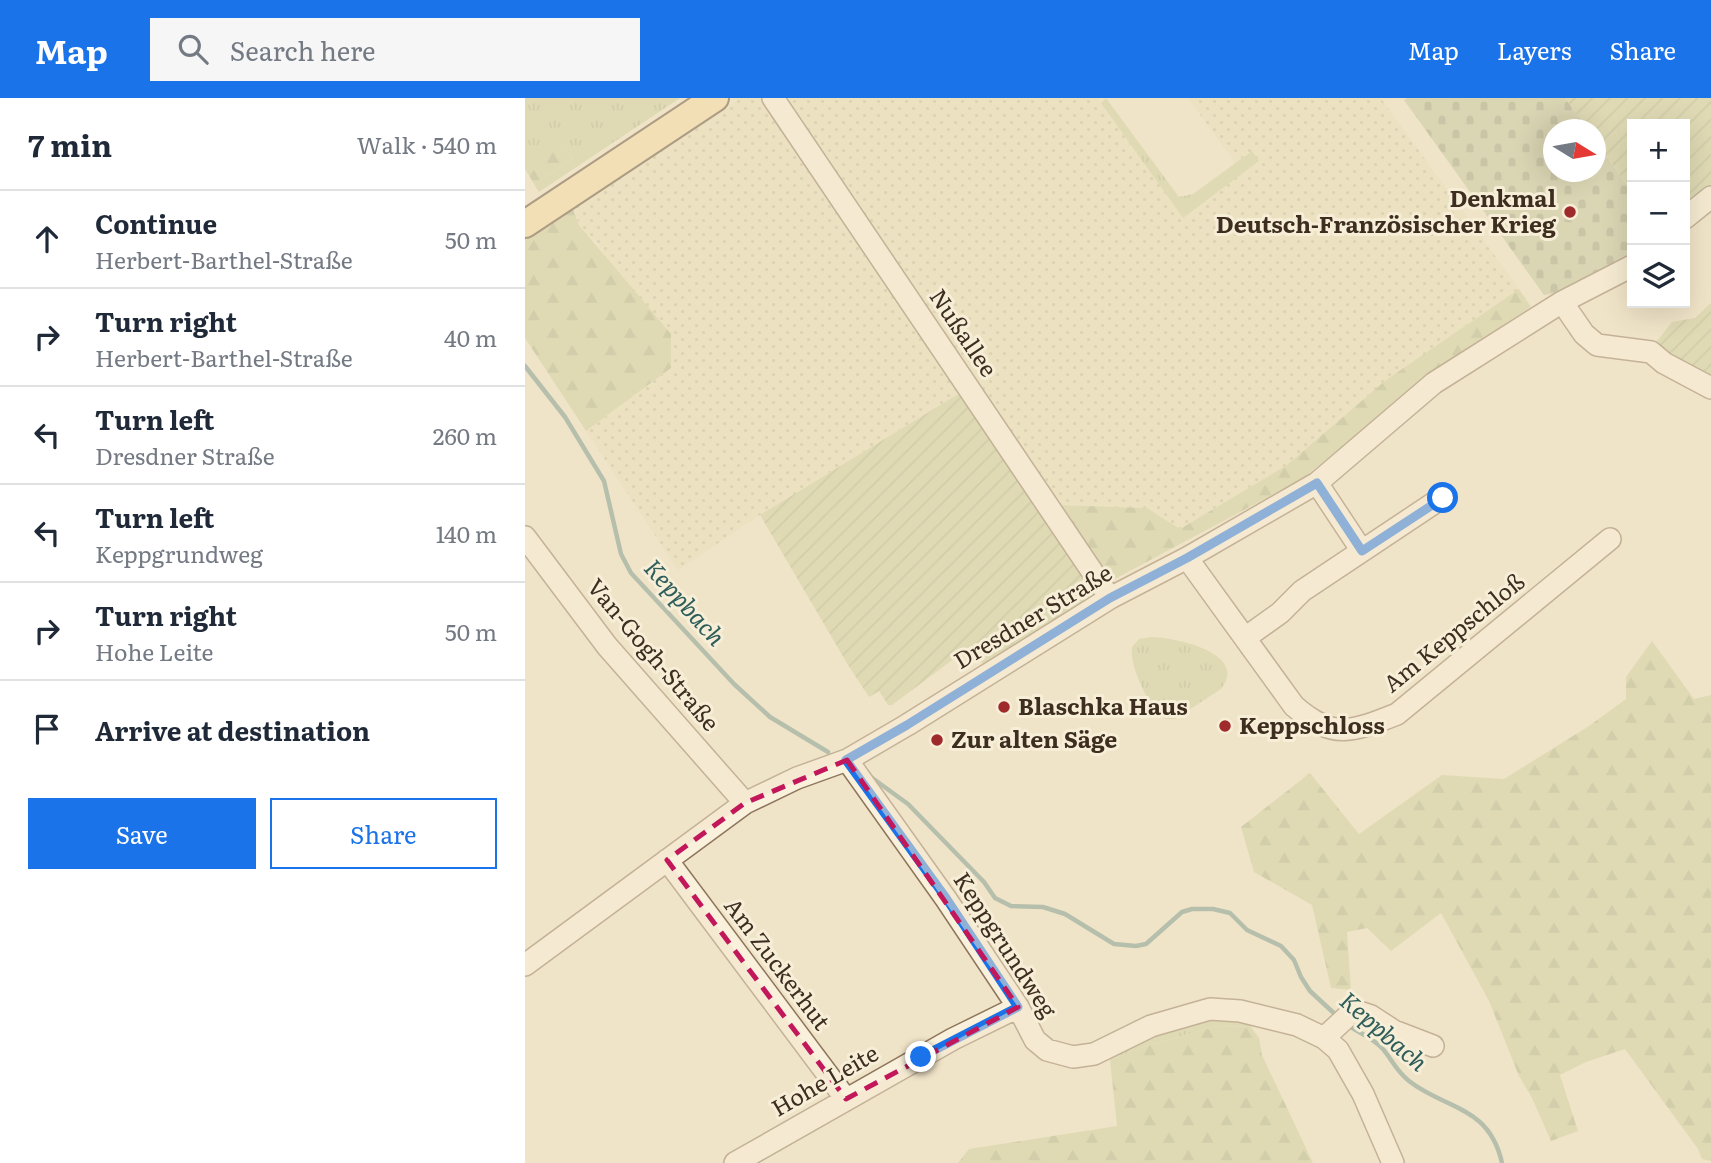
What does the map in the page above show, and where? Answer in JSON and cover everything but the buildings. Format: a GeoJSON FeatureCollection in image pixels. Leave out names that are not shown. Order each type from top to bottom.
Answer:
{"type":"FeatureCollection","features":[{"type":"Feature","properties":{"kind":"main road"},"geometry":{"type":"LineString","coordinates":[[525,224],[715,98]]}},
{"type":"Feature","properties":{"kind":"street","name":"Nußallee"},"geometry":{"type":"LineString","coordinates":[[773,98],[1110,598]]}},
{"type":"Feature","properties":{"kind":"street"},"geometry":{"type":"LineString","coordinates":[[1690,214],[1711,197]]}},
{"type":"Feature","properties":{"kind":"street","name":"Dresdner Straße"},"geometry":{"type":"LineString","coordinates":[[525,965],[745,803],[797,778],[846,760],[1110,598],[1187,558],[1317,483],[1434,383],[1562,302],[1627,269]]}},
{"type":"Feature","properties":{"kind":"street"},"geometry":{"type":"LineString","coordinates":[[1562,302],[1584,334],[1597,345],[1651,352],[1664,363],[1711,388]]}},
{"type":"Feature","properties":{"kind":"street"},"geometry":{"type":"LineString","coordinates":[[1317,483],[1362,551]]}},
{"type":"Feature","properties":{"kind":"street"},"geometry":{"type":"LineString","coordinates":[[1245,638],[1280,613],[1301,590],[1443,498]]}},
{"type":"Feature","properties":{"kind":"street","name":"Van-Gogh-Straße"},"geometry":{"type":"LineString","coordinates":[[525,537],[607,646],[745,803]]}},
{"type":"Feature","properties":{"kind":"street","name":"Am Keppschloß"},"geometry":{"type":"LineString","coordinates":[[1187,558],[1294,706],[1313,722],[1344,731],[1364,727],[1397,714],[1610,539]]}},
{"type":"Feature","properties":{"kind":"street","name":"Keppgrundweg"},"geometry":{"type":"LineString","coordinates":[[846,760],[946,898],[1018,1007],[1035,1040],[1047,1049],[1073,1057],[1094,1054],[1151,1026],[1210,1009],[1240,1011],[1297,1025],[1334,1028]]}},
{"type":"Feature","properties":{"kind":"street","name":"Am Zuckerhut"},"geometry":{"type":"LineString","coordinates":[[667,860],[846,1099]]}},
{"type":"Feature","properties":{"kind":"street","name":"Hohe Leite"},"geometry":{"type":"LineString","coordinates":[[735,1163],[953,1039],[1018,1007]]}},
{"type":"Feature","properties":{"kind":"street"},"geometry":{"type":"LineString","coordinates":[[1391,1163],[1363,1094],[1338,1050],[1334,1028],[1351,1013],[1359,1012],[1371,1016],[1394,1031],[1433,1046]]}},
{"type":"Feature","properties":{"kind":"highlighted area"},"geometry":{"type":"Polygon","coordinates":[[[847,760],[1018,1007],[846,1099],[667,860],[745,803],[847,760]]]}},
{"type":"Feature","properties":{"kind":"shaded area"},"geometry":{"type":"Polygon","coordinates":[[[740,98],[764,98],[960,393],[760,515],[678,570],[586,431],[671,368],[598,244],[579,225],[574,209],[740,98]]]}},
{"type":"Feature","properties":{"kind":"shaded area"},"geometry":{"type":"Polygon","coordinates":[[[780,98],[1098,98],[1183,218],[1252,151],[1235,163],[1188,98],[1381,98],[1519,289],[1386,380],[1287,465],[1180,529],[1146,508],[1056,505],[780,98]]]}},
{"type":"Feature","properties":{"kind":"green space"},"geometry":{"type":"Polygon","coordinates":[[[525,98],[680,98],[539,192],[534,184],[573,159],[563,146],[525,146],[525,98]]]}},
{"type":"Feature","properties":{"kind":"green space"},"geometry":{"type":"Polygon","coordinates":[[[1106,98],[1179,197],[1193,194],[1252,151],[1259,161],[1183,218],[1101,103],[1106,98]]]}},
{"type":"Feature","properties":{"kind":"green space"},"geometry":{"type":"Polygon","coordinates":[[[1565,98],[1581,119],[1543,119],[1543,182],[1606,182],[1606,155],[1627,186],[1627,258],[1557,293],[1544,295],[1404,100],[1565,98]]]}},
{"type":"Feature","properties":{"kind":"green space"},"geometry":{"type":"Polygon","coordinates":[[[1565,98],[1711,98],[1711,190],[1690,207],[1690,119],[1627,119],[1627,186],[1606,155],[1606,119],[1581,119],[1565,98]]]}},
{"type":"Feature","properties":{"kind":"green space"},"geometry":{"type":"Polygon","coordinates":[[[525,146],[563,146],[573,159],[534,184],[525,169],[525,146]]]}},
{"type":"Feature","properties":{"kind":"green space"},"geometry":{"type":"Polygon","coordinates":[[[572,207],[579,225],[671,334],[671,368],[586,431],[525,338],[525,237],[572,207]]]}},
{"type":"Feature","properties":{"kind":"green space"},"geometry":{"type":"Polygon","coordinates":[[[1519,289],[1531,307],[1437,369],[1302,479],[1111,581],[1056,505],[1147,508],[1180,529],[1287,465],[1386,380],[1519,289]]]}},
{"type":"Feature","properties":{"kind":"green space"},"geometry":{"type":"Polygon","coordinates":[[[1711,303],[1711,379],[1653,346],[1672,322],[1695,318],[1711,303]]]}},
{"type":"Feature","properties":{"kind":"green space"},"geometry":{"type":"Polygon","coordinates":[[[960,393],[1097,595],[985,667],[971,646],[892,705],[888,705],[879,691],[869,697],[760,515],[960,393]]]}},
{"type":"Feature","properties":{"kind":"green space"},"geometry":{"type":"Polygon","coordinates":[[[1151,637],[1191,644],[1218,657],[1226,666],[1227,676],[1221,689],[1175,719],[1165,719],[1141,686],[1132,655],[1132,647],[1139,639],[1151,637]]]}},
{"type":"Feature","properties":{"kind":"green space"},"geometry":{"type":"Polygon","coordinates":[[[1652,641],[1694,699],[1711,695],[1711,1161],[1702,1159],[1698,1149],[1625,1049],[1586,1062],[1560,1075],[1578,1131],[1551,1141],[1519,1076],[1489,1001],[1441,913],[1391,951],[1367,928],[1347,932],[1351,990],[1331,988],[1312,905],[1254,872],[1241,827],[1310,773],[1359,834],[1442,775],[1504,779],[1589,726],[1626,699],[1626,677],[1652,641]]]}},
{"type":"Feature","properties":{"kind":"green space"},"geometry":{"type":"Polygon","coordinates":[[[1210,1015],[1253,1020],[1251,1027],[1218,1026],[1146,1046],[1110,1060],[1107,1052],[1210,1015]]]}},
{"type":"Feature","properties":{"kind":"green space"},"geometry":{"type":"Polygon","coordinates":[[[1218,1026],[1251,1027],[1259,1038],[1262,1055],[1313,1163],[958,1163],[969,1149],[1117,1126],[1110,1060],[1146,1046],[1218,1026]]]}},
{"type":"Feature","properties":{"kind":"waterway","name":"Keppbach"},"geometry":{"type":"LineString","coordinates":[[525,366],[565,417],[604,481],[621,554],[631,573],[734,684],[770,717],[828,752]]}},
{"type":"Feature","properties":{"kind":"waterway","name":"Keppbach"},"geometry":{"type":"LineString","coordinates":[[868,775],[908,804],[984,882],[995,898],[1011,906],[1043,907],[1065,914],[1114,944],[1136,946],[1146,944],[1182,912],[1213,909],[1230,913],[1247,930],[1281,946],[1294,960],[1310,991],[1337,1016]]}},
{"type":"Feature","properties":{"kind":"waterway","name":"Keppbach"},"geometry":{"type":"LineString","coordinates":[[1346,1024],[1378,1044],[1409,1081],[1477,1119],[1496,1144],[1502,1163]]}},
{"type":"Feature","properties":{"kind":"place","name":"Denkmal Deutsch-Französischer Krieg"},"geometry":{"type":"Point","coordinates":[1570,212]}},
{"type":"Feature","properties":{"kind":"place","name":"Blaschka Haus"},"geometry":{"type":"Point","coordinates":[1004,707]}},
{"type":"Feature","properties":{"kind":"place","name":"Keppschloss"},"geometry":{"type":"Point","coordinates":[1225,726]}},
{"type":"Feature","properties":{"kind":"place","name":"Zur alten Säge"},"geometry":{"type":"Point","coordinates":[937,740]}},
{"type":"Feature","properties":{"kind":"route"},"geometry":{"type":"LineString","coordinates":[[921,1057],[1018,1007],[946,898],[846,760],[1110,598],[1187,558],[1317,483],[1362,551],[1443,498]]}}]}
